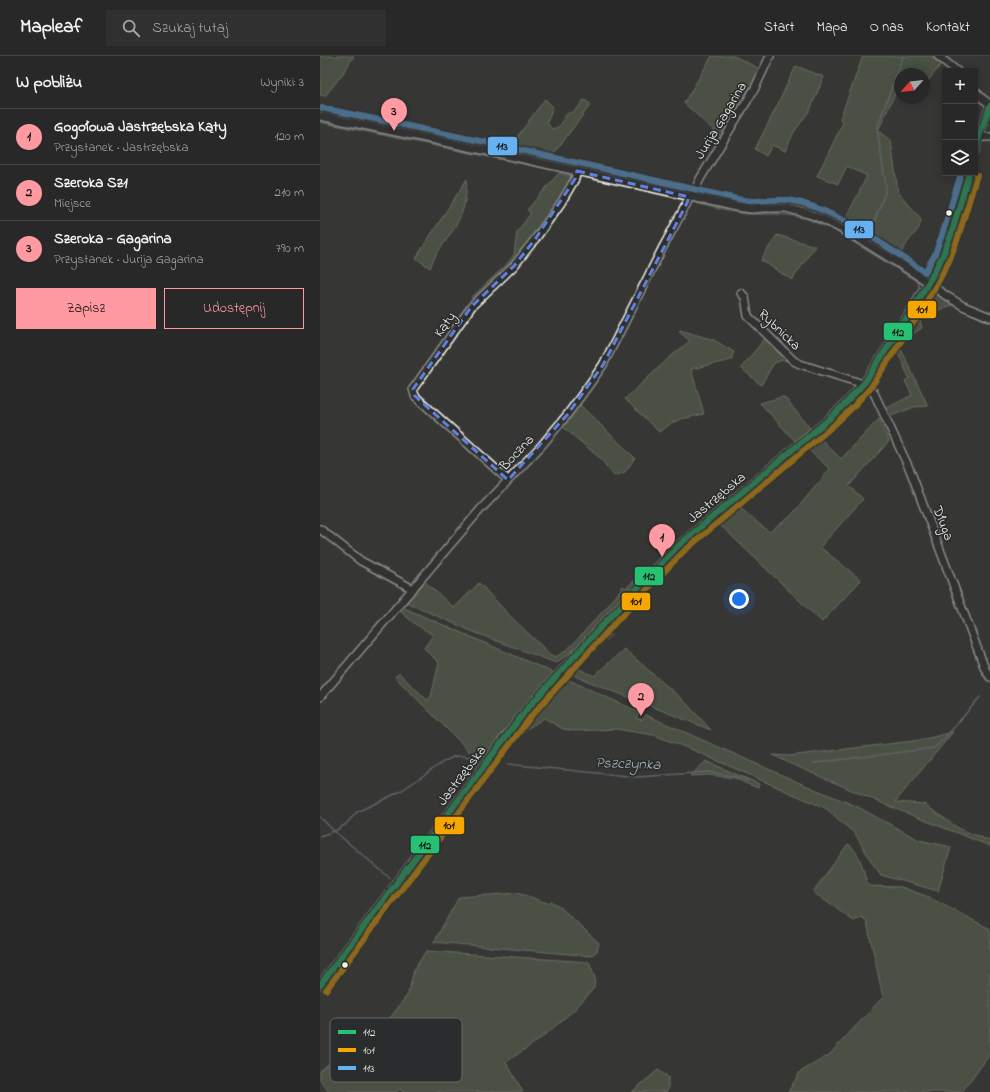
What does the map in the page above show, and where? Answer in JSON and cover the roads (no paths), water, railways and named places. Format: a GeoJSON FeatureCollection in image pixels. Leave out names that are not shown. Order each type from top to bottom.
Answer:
{"type":"FeatureCollection","features":[{"type":"Feature","properties":{"kind":"street","name":"Jurija Gagarina"},"geometry":{"type":"LineString","coordinates":[[691,197],[700,179],[755,88],[770,56]]}},
{"type":"Feature","properties":{"kind":"street"},"geometry":{"type":"LineString","coordinates":[[938,56],[953,68]]}},
{"type":"Feature","properties":{"kind":"street"},"geometry":{"type":"LineString","coordinates":[[978,94],[990,105],[978,140]]}},
{"type":"Feature","properties":{"kind":"street"},"geometry":{"type":"LineString","coordinates":[[320,116],[483,150],[744,208],[786,208],[809,214],[822,218],[869,245],[962,306],[989,315]]}},
{"type":"Feature","properties":{"kind":"street"},"geometry":{"type":"LineString","coordinates":[[979,137],[990,137]]}},
{"type":"Feature","properties":{"kind":"street","name":"Kąty"},"geometry":{"type":"LineString","coordinates":[[508,480],[418,399],[415,396],[413,389],[472,306],[502,280],[536,238],[561,203],[575,180],[577,171]]}},
{"type":"Feature","properties":{"kind":"street"},"geometry":{"type":"LineString","coordinates":[[864,384],[912,310],[942,257],[951,235],[968,176]]}},
{"type":"Feature","properties":{"kind":"street","name":"Boczna"},"geometry":{"type":"LineString","coordinates":[[320,697],[466,526],[536,452],[562,421],[591,382],[603,364],[662,249],[691,197]]}},
{"type":"Feature","properties":{"kind":"street","name":"Rybnicka"},"geometry":{"type":"LineString","coordinates":[[742,293],[745,297],[748,316],[794,361],[864,384]]}},
{"type":"Feature","properties":{"kind":"street","name":"Jastrzębska"},"geometry":{"type":"LineString","coordinates":[[320,986],[520,716],[554,678],[678,546],[829,420],[864,384]]}},
{"type":"Feature","properties":{"kind":"street","name":"Długa"},"geometry":{"type":"LineString","coordinates":[[864,384],[870,386],[874,393],[910,470],[985,669],[990,677]]}},
{"type":"Feature","properties":{"kind":"street"},"geometry":{"type":"LineString","coordinates":[[320,529],[361,561],[413,589]]}},
{"type":"Feature","properties":{"kind":"waterway"},"geometry":{"type":"LineString","coordinates":[[868,238],[886,187],[877,128],[903,56]]}},
{"type":"Feature","properties":{"kind":"waterway"},"geometry":{"type":"LineString","coordinates":[[320,122],[572,174]]}},
{"type":"Feature","properties":{"kind":"waterway"},"geometry":{"type":"LineString","coordinates":[[580,176],[684,200]]}},
{"type":"Feature","properties":{"kind":"waterway"},"geometry":{"type":"LineString","coordinates":[[692,202],[747,214],[790,215],[808,219],[834,230],[917,281],[919,287],[899,322]]}},
{"type":"Feature","properties":{"kind":"waterway"},"geometry":{"type":"LineString","coordinates":[[861,380],[883,347]]}},
{"type":"Feature","properties":{"kind":"waterway"},"geometry":{"type":"LineString","coordinates":[[850,393],[856,386]]}},
{"type":"Feature","properties":{"kind":"waterway"},"geometry":{"type":"LineString","coordinates":[[814,763],[934,748],[943,740],[980,697]]}},
{"type":"Feature","properties":{"kind":"waterway","name":"Pszczynka"},"geometry":{"type":"LineString","coordinates":[[320,836],[337,830],[345,825],[357,812],[401,791],[443,762],[453,757],[465,756],[476,759]]}},
{"type":"Feature","properties":{"kind":"waterway","name":"Pszczynka"},"geometry":{"type":"LineString","coordinates":[[507,764],[637,777],[708,772],[734,776],[748,781]]}},
{"type":"Feature","properties":{"kind":"waterway"},"geometry":{"type":"LineString","coordinates":[[320,817],[334,831],[390,878]]}},
{"type":"Feature","properties":{"kind":"place","name":"Szeroka - Gagarina"},"geometry":{"type":"Point","coordinates":[394,131]}},
{"type":"Feature","properties":{"kind":"place","name":"Gogołowa Jastrzębska Kąty"},"geometry":{"type":"Point","coordinates":[662,557]}},
{"type":"Feature","properties":{"kind":"place","name":"Szeroka Sz1"},"geometry":{"type":"Point","coordinates":[641,716]}}]}
